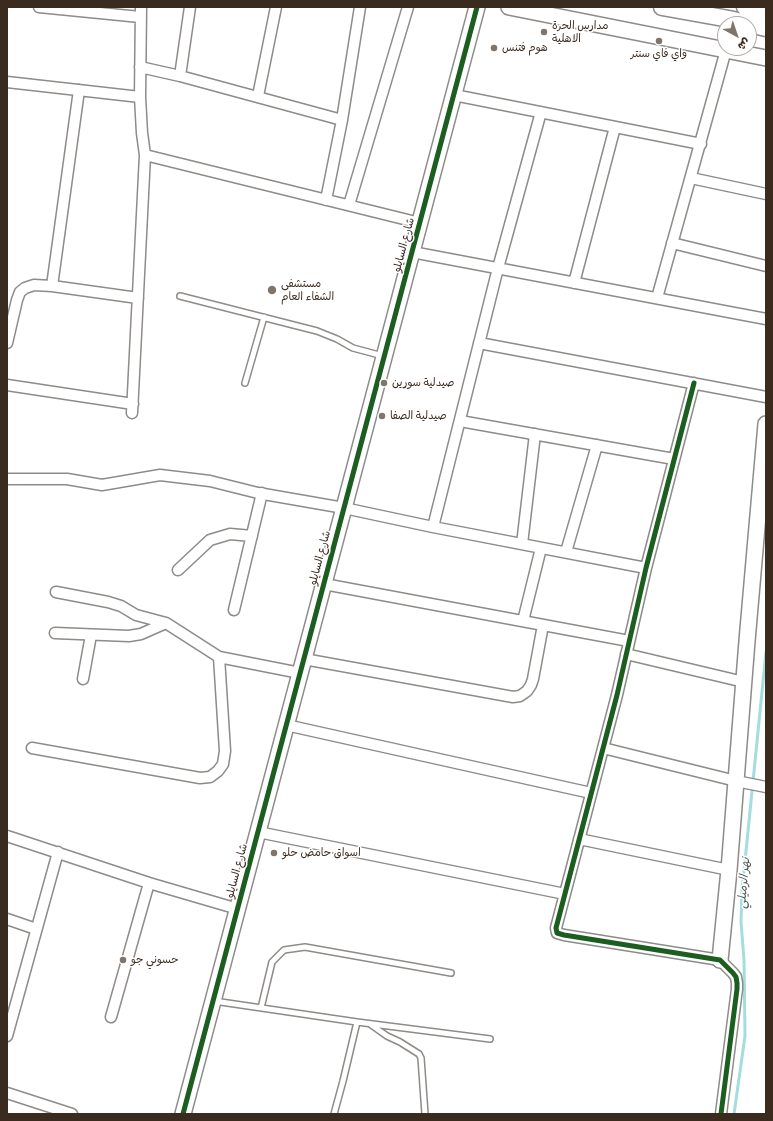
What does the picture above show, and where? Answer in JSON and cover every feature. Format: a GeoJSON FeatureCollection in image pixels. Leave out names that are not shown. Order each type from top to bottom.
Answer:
{"type":"FeatureCollection","features":[{"type":"Feature","properties":{"kind":"main road"},"geometry":{"type":"LineString","coordinates":[[662,7],[729,19],[766,28]]}},
{"type":"Feature","properties":{"kind":"main road"},"geometry":{"type":"LineString","coordinates":[[746,7],[766,12]]}},
{"type":"Feature","properties":{"kind":"street"},"geometry":{"type":"LineString","coordinates":[[7,385],[133,409],[145,155],[140,97],[140,12],[39,7]]}},
{"type":"Feature","properties":{"kind":"street"},"geometry":{"type":"LineString","coordinates":[[180,76],[190,7]]}},
{"type":"Feature","properties":{"kind":"street"},"geometry":{"type":"LineString","coordinates":[[258,96],[276,7]]}},
{"type":"Feature","properties":{"kind":"street"},"geometry":{"type":"LineString","coordinates":[[326,200],[342,120],[360,7]]}},
{"type":"Feature","properties":{"kind":"street"},"geometry":{"type":"LineString","coordinates":[[349,205],[408,7]]}},
{"type":"Feature","properties":{"kind":"street","name":"شارع السايلو"},"geometry":{"type":"LineString","coordinates":[[183,1114],[477,7]]}},
{"type":"Feature","properties":{"kind":"street"},"geometry":{"type":"LineString","coordinates":[[509,7],[717,48]]}},
{"type":"Feature","properties":{"kind":"street"},"geometry":{"type":"LineString","coordinates":[[656,298],[701,144],[724,56]]}},
{"type":"Feature","properties":{"kind":"street"},"geometry":{"type":"LineString","coordinates":[[756,56],[766,58]]}},
{"type":"Feature","properties":{"kind":"street"},"geometry":{"type":"LineString","coordinates":[[140,67],[258,96],[342,120]]}},
{"type":"Feature","properties":{"kind":"street"},"geometry":{"type":"LineString","coordinates":[[7,82],[140,97]]}},
{"type":"Feature","properties":{"kind":"street"},"geometry":{"type":"LineString","coordinates":[[52,286],[80,90]]}},
{"type":"Feature","properties":{"kind":"street"},"geometry":{"type":"LineString","coordinates":[[454,95],[701,144]]}},
{"type":"Feature","properties":{"kind":"street"},"geometry":{"type":"LineString","coordinates":[[433,527],[498,268],[541,112]]}},
{"type":"Feature","properties":{"kind":"street"},"geometry":{"type":"LineString","coordinates":[[574,282],[615,127]]}},
{"type":"Feature","properties":{"kind":"street"},"geometry":{"type":"LineString","coordinates":[[145,155],[420,223]]}},
{"type":"Feature","properties":{"kind":"street"},"geometry":{"type":"LineString","coordinates":[[691,178],[766,194]]}},
{"type":"Feature","properties":{"kind":"street"},"geometry":{"type":"LineString","coordinates":[[672,243],[766,266]]}},
{"type":"Feature","properties":{"kind":"street"},"geometry":{"type":"LineString","coordinates":[[412,252],[766,318]]}},
{"type":"Feature","properties":{"kind":"street"},"geometry":{"type":"LineString","coordinates":[[7,343],[9,323],[20,292],[25,288],[34,285],[52,286],[138,298]]}},
{"type":"Feature","properties":{"kind":"street"},"geometry":{"type":"LineString","coordinates":[[479,343],[766,397]]}},
{"type":"Feature","properties":{"kind":"street"},"geometry":{"type":"LineString","coordinates":[[694,383],[646,568],[617,695],[556,928],[557,933],[564,935],[720,960],[736,977],[737,983],[722,1114]]}},
{"type":"Feature","properties":{"kind":"street"},"geometry":{"type":"LineString","coordinates":[[460,421],[674,459]]}},
{"type":"Feature","properties":{"kind":"street"},"geometry":{"type":"LineString","coordinates":[[720,960],[739,782],[744,682],[766,424]]}},
{"type":"Feature","properties":{"kind":"street"},"geometry":{"type":"LineString","coordinates":[[522,544],[535,434]]}},
{"type":"Feature","properties":{"kind":"street"},"geometry":{"type":"LineString","coordinates":[[566,552],[597,445]]}},
{"type":"Feature","properties":{"kind":"street"},"geometry":{"type":"LineString","coordinates":[[7,479],[67,479],[102,485],[160,475],[210,481],[262,493],[646,568]]}},
{"type":"Feature","properties":{"kind":"street"},"geometry":{"type":"LineString","coordinates":[[234,610],[262,493]]}},
{"type":"Feature","properties":{"kind":"street"},"geometry":{"type":"LineString","coordinates":[[178,570],[210,540],[230,534],[252,536]]}},
{"type":"Feature","properties":{"kind":"street"},"geometry":{"type":"LineString","coordinates":[[523,621],[541,548]]}},
{"type":"Feature","properties":{"kind":"street"},"geometry":{"type":"LineString","coordinates":[[324,584],[629,641]]}},
{"type":"Feature","properties":{"kind":"street"},"geometry":{"type":"LineString","coordinates":[[56,592],[108,602],[121,606],[136,615],[166,623],[219,657],[302,666],[513,697],[520,696],[531,686],[543,625]]}},
{"type":"Feature","properties":{"kind":"street"},"geometry":{"type":"LineString","coordinates":[[55,633],[129,636],[141,634],[166,623]]}},
{"type":"Feature","properties":{"kind":"street"},"geometry":{"type":"LineString","coordinates":[[83,679],[91,635]]}},
{"type":"Feature","properties":{"kind":"street"},"geometry":{"type":"LineString","coordinates":[[626,654],[744,682]]}},
{"type":"Feature","properties":{"kind":"street"},"geometry":{"type":"LineString","coordinates":[[32,748],[200,778],[210,777],[218,771],[222,764],[225,751],[219,657]]}},
{"type":"Feature","properties":{"kind":"street"},"geometry":{"type":"LineString","coordinates":[[286,725],[591,794]]}},
{"type":"Feature","properties":{"kind":"street"},"geometry":{"type":"LineString","coordinates":[[603,748],[739,782],[761,786]]}},
{"type":"Feature","properties":{"kind":"street"},"geometry":{"type":"LineString","coordinates":[[258,832],[565,894]]}},
{"type":"Feature","properties":{"kind":"street"},"geometry":{"type":"LineString","coordinates":[[7,836],[149,883],[238,909]]}},
{"type":"Feature","properties":{"kind":"street"},"geometry":{"type":"LineString","coordinates":[[579,839],[729,870]]}},
{"type":"Feature","properties":{"kind":"street"},"geometry":{"type":"LineString","coordinates":[[7,1036],[11,1004],[36,929],[58,852]]}},
{"type":"Feature","properties":{"kind":"street"},"geometry":{"type":"LineString","coordinates":[[111,1017],[149,883]]}},
{"type":"Feature","properties":{"kind":"street"},"geometry":{"type":"LineString","coordinates":[[7,919],[36,929]]}},
{"type":"Feature","properties":{"kind":"street"},"geometry":{"type":"LineString","coordinates":[[7,1094],[72,1114]]}},
{"type":"Feature","properties":{"kind":"lane"},"geometry":{"type":"LineString","coordinates":[[180,296],[317,331],[337,339],[353,348],[384,356]]}},
{"type":"Feature","properties":{"kind":"lane"},"geometry":{"type":"LineString","coordinates":[[245,383],[264,317]]}},
{"type":"Feature","properties":{"kind":"lane"},"geometry":{"type":"LineString","coordinates":[[261,1008],[272,962],[284,950],[304,947],[451,973]]}},
{"type":"Feature","properties":{"kind":"lane"},"geometry":{"type":"LineString","coordinates":[[213,1001],[369,1024],[490,1039]]}},
{"type":"Feature","properties":{"kind":"lane"},"geometry":{"type":"LineString","coordinates":[[334,1114],[356,1022]]}},
{"type":"Feature","properties":{"kind":"lane"},"geometry":{"type":"LineString","coordinates":[[369,1024],[419,1054],[421,1058],[425,1114]]}},
{"type":"Feature","properties":{"kind":"waterway","name":"نهر الرميلي"},"geometry":{"type":"LineString","coordinates":[[734,1114],[745,1036],[744,960],[741,922],[742,891],[766,652]]}},
{"type":"Feature","properties":{"kind":"cycle path"},"geometry":{"type":"LineString","coordinates":[[183,1114],[477,7]]}},
{"type":"Feature","properties":{"kind":"cycle path"},"geometry":{"type":"LineString","coordinates":[[694,383],[646,568],[617,695],[556,928],[557,933],[564,935],[720,960],[733,973],[736,977],[737,989],[721,1114]]}},
{"type":"Feature","properties":{"kind":"place","name":"مدارس الحرة الاهلية"},"geometry":{"type":"Point","coordinates":[544,32]}},
{"type":"Feature","properties":{"kind":"place","name":"واي فاي سنتر"},"geometry":{"type":"Point","coordinates":[659,41]}},
{"type":"Feature","properties":{"kind":"place","name":"هوم فتنس"},"geometry":{"type":"Point","coordinates":[494,48]}},
{"type":"Feature","properties":{"kind":"place","name":"مستشفى الشفاء العام"},"geometry":{"type":"Point","coordinates":[272,290]}},
{"type":"Feature","properties":{"kind":"place","name":"صيدلية سورين"},"geometry":{"type":"Point","coordinates":[384,383]}},
{"type":"Feature","properties":{"kind":"place","name":"صيدلية الصفا"},"geometry":{"type":"Point","coordinates":[382,416]}},
{"type":"Feature","properties":{"kind":"place","name":"اسواق حامض حلو"},"geometry":{"type":"Point","coordinates":[274,853]}},
{"type":"Feature","properties":{"kind":"place","name":"حسوني جو"},"geometry":{"type":"Point","coordinates":[123,960]}}]}
